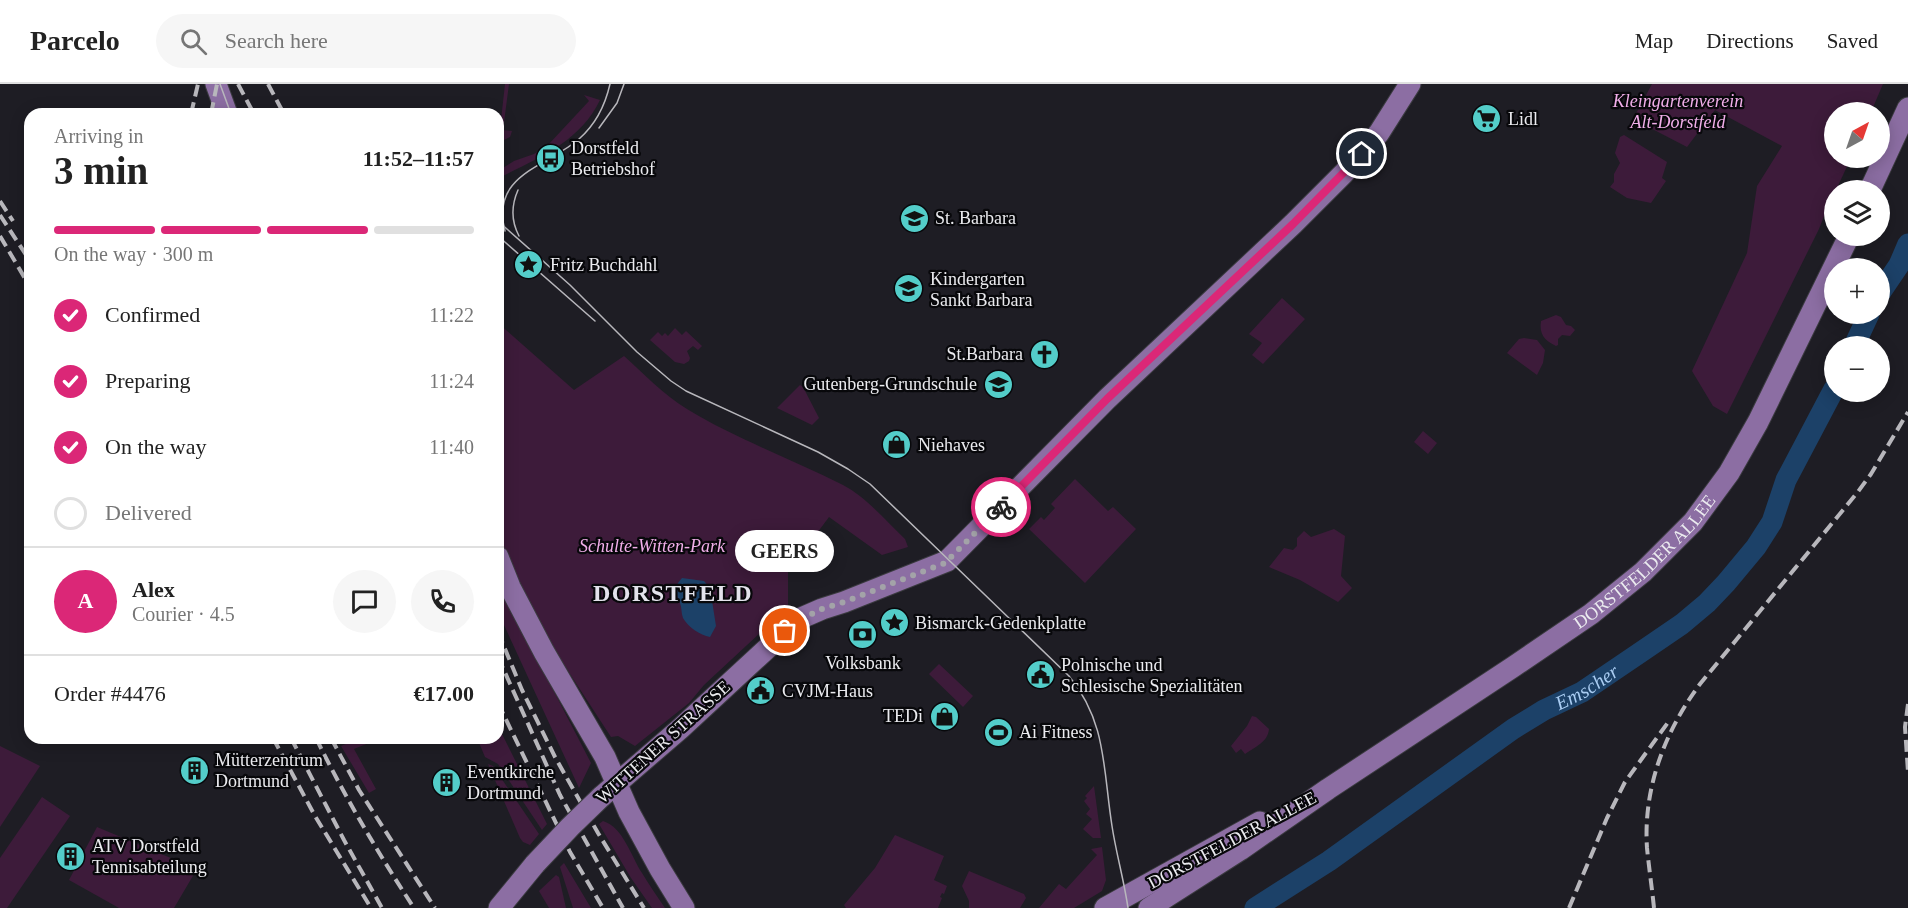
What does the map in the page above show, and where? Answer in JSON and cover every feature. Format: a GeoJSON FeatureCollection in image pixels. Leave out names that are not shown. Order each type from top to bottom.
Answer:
{"type":"FeatureCollection","features":[{"type":"Feature","properties":{"kind":"main road"},"geometry":{"type":"LineString","coordinates":[[216,84],[225,108]]}},
{"type":"Feature","properties":{"kind":"main road","name":"WITTENER STRASSE"},"geometry":{"type":"LineString","coordinates":[[499,908],[570,827],[799,620],[947,561],[1107,399],[1344,173],[1379,133],[1410,84]]}},
{"type":"Feature","properties":{"kind":"main road"},"geometry":{"type":"LineString","coordinates":[[1875,180],[1908,90]]}},
{"type":"Feature","properties":{"kind":"main road"},"geometry":{"type":"LineString","coordinates":[[1875,180],[1908,108]]}},
{"type":"Feature","properties":{"kind":"main road","name":"DORSTFELDER ALLEE"},"geometry":{"type":"LineString","coordinates":[[1149,908],[1504,674],[1590,614],[1643,572],[1693,522],[1729,473],[1758,423],[1844,246]]}},
{"type":"Feature","properties":{"kind":"main road"},"geometry":{"type":"LineString","coordinates":[[504,572],[544,652],[594,736],[629,812],[684,908]]}},
{"type":"Feature","properties":{"kind":"main road","name":"DORSTFELDER ALLEE"},"geometry":{"type":"LineString","coordinates":[[1117,905],[1247,829],[1328,789]]}},
{"type":"Feature","properties":{"kind":"green space"},"geometry":{"type":"Polygon","coordinates":[[[505,84],[509,84],[504,122],[502,108],[505,84]]]}},
{"type":"Feature","properties":{"kind":"green space","name":"Kleingartenverein Alt-Dorstfeld"},"geometry":{"type":"Polygon","coordinates":[[[1652,84],[1883,84],[1875,102],[1824,102],[1824,168],[1846,168],[1841,180],[1824,180],[1824,216],[1819,229],[1727,414],[1713,406],[1692,371],[1747,253],[1757,186],[1782,146],[1715,110],[1687,147],[1633,119],[1652,84]]]}},
{"type":"Feature","properties":{"kind":"green space"},"geometry":{"type":"Polygon","coordinates":[[[584,95],[600,100],[592,115],[570,138],[543,156],[504,176],[504,167],[548,145],[589,101],[584,95]]]}},
{"type":"Feature","properties":{"kind":"green space"},"geometry":{"type":"Polygon","coordinates":[[[504,130],[512,131],[510,137],[504,140],[504,130]]]}},
{"type":"Feature","properties":{"kind":"green space"},"geometry":{"type":"Polygon","coordinates":[[[1624,135],[1667,162],[1662,178],[1666,181],[1651,203],[1627,198],[1610,187],[1620,163],[1615,153],[1620,137],[1624,135]]]}},
{"type":"Feature","properties":{"kind":"green space"},"geometry":{"type":"Polygon","coordinates":[[[1282,298],[1305,319],[1263,364],[1252,355],[1262,343],[1249,334],[1282,298]]]}},
{"type":"Feature","properties":{"kind":"green space"},"geometry":{"type":"Polygon","coordinates":[[[1556,315],[1575,330],[1570,336],[1562,335],[1556,346],[1543,336],[1541,321],[1556,315]]]}},
{"type":"Feature","properties":{"kind":"green space","name":"Schulte-Witten-Park"},"geometry":{"type":"Polygon","coordinates":[[[504,328],[574,390],[624,356],[687,409],[725,430],[851,490],[905,539],[908,547],[882,555],[829,517],[788,572],[788,607],[704,685],[689,703],[635,746],[618,736],[611,737],[542,631],[504,551],[504,328]]]}},
{"type":"Feature","properties":{"kind":"green space"},"geometry":{"type":"Polygon","coordinates":[[[675,328],[682,335],[686,331],[702,346],[698,350],[693,346],[687,351],[690,358],[684,364],[675,362],[650,340],[658,332],[662,336],[665,333],[668,336],[675,328]]]}},
{"type":"Feature","properties":{"kind":"green space"},"geometry":{"type":"Polygon","coordinates":[[[1519,339],[1537,340],[1545,350],[1543,363],[1537,375],[1507,353],[1519,339]]]}},
{"type":"Feature","properties":{"kind":"green space"},"geometry":{"type":"Polygon","coordinates":[[[800,385],[819,418],[812,425],[777,408],[800,385]]]}},
{"type":"Feature","properties":{"kind":"green space"},"geometry":{"type":"Polygon","coordinates":[[[1423,431],[1437,443],[1428,454],[1414,442],[1423,431]]]}},
{"type":"Feature","properties":{"kind":"green space"},"geometry":{"type":"Polygon","coordinates":[[[1075,479],[1108,511],[1113,507],[1136,529],[1085,583],[1029,529],[1041,517],[1044,520],[1055,508],[1051,504],[1075,479]]]}},
{"type":"Feature","properties":{"kind":"green space"},"geometry":{"type":"Polygon","coordinates":[[[1334,529],[1345,536],[1341,576],[1352,588],[1338,602],[1300,580],[1269,567],[1284,548],[1293,550],[1297,546],[1297,538],[1304,531],[1311,537],[1334,529]]]}},
{"type":"Feature","properties":{"kind":"green space"},"geometry":{"type":"Polygon","coordinates":[[[504,592],[591,763],[579,788],[504,625],[504,592]]]}},
{"type":"Feature","properties":{"kind":"green space"},"geometry":{"type":"Polygon","coordinates":[[[939,664],[973,696],[963,707],[929,674],[939,664]]]}},
{"type":"Feature","properties":{"kind":"green space"},"geometry":{"type":"Polygon","coordinates":[[[1252,716],[1269,729],[1268,734],[1260,744],[1245,754],[1241,749],[1236,753],[1231,746],[1252,716]]]}},
{"type":"Feature","properties":{"kind":"green space"},"geometry":{"type":"Polygon","coordinates":[[[504,738],[547,824],[542,830],[498,764],[485,757],[480,744],[504,744],[504,738]]]}},
{"type":"Feature","properties":{"kind":"green space"},"geometry":{"type":"Polygon","coordinates":[[[366,744],[354,749],[376,789],[369,793],[341,746],[366,744]]]}},
{"type":"Feature","properties":{"kind":"green space"},"geometry":{"type":"Polygon","coordinates":[[[0,746],[40,766],[0,827],[0,746]]]}},
{"type":"Feature","properties":{"kind":"green space"},"geometry":{"type":"Polygon","coordinates":[[[488,764],[493,766],[539,834],[530,845],[520,838],[488,764]]]}},
{"type":"Feature","properties":{"kind":"green space"},"geometry":{"type":"Polygon","coordinates":[[[1094,786],[1101,838],[1093,838],[1083,829],[1092,819],[1086,814],[1090,809],[1084,801],[1087,798],[1085,796],[1094,786]]]}},
{"type":"Feature","properties":{"kind":"green space"},"geometry":{"type":"Polygon","coordinates":[[[42,797],[70,816],[7,908],[0,908],[0,858],[42,797]]]}},
{"type":"Feature","properties":{"kind":"green space"},"geometry":{"type":"Polygon","coordinates":[[[603,821],[616,829],[626,843],[665,908],[652,908],[599,824],[603,821]]]}},
{"type":"Feature","properties":{"kind":"green space"},"geometry":{"type":"Polygon","coordinates":[[[97,827],[197,869],[174,908],[119,908],[69,880],[97,827]]]}},
{"type":"Feature","properties":{"kind":"green space"},"geometry":{"type":"Polygon","coordinates":[[[895,835],[944,856],[934,880],[947,886],[940,897],[942,898],[938,908],[846,908],[844,905],[875,868],[895,835]]]}},
{"type":"Feature","properties":{"kind":"green space"},"geometry":{"type":"Polygon","coordinates":[[[1102,847],[1106,880],[1102,891],[1074,908],[1039,908],[1059,884],[1066,889],[1097,855],[1091,849],[1102,847]]]}},
{"type":"Feature","properties":{"kind":"green space"},"geometry":{"type":"Polygon","coordinates":[[[564,863],[591,908],[573,908],[560,867],[564,863]]]}},
{"type":"Feature","properties":{"kind":"green space"},"geometry":{"type":"Polygon","coordinates":[[[969,871],[1024,894],[1026,898],[1020,908],[969,908],[969,901],[962,886],[969,871]]]}},
{"type":"Feature","properties":{"kind":"green space"},"geometry":{"type":"Polygon","coordinates":[[[556,875],[559,877],[566,908],[549,908],[539,891],[556,875]]]}},
{"type":"Feature","properties":{"kind":"water"},"geometry":{"type":"Polygon","coordinates":[[[682,578],[704,581],[710,588],[716,626],[710,637],[695,630],[683,618],[675,590],[682,578]]]}},
{"type":"Feature","properties":{"kind":"waterway","name":"Emscher"},"geometry":{"type":"LineString","coordinates":[[1890,278],[1908,244]]}},
{"type":"Feature","properties":{"kind":"waterway","name":"Emscher"},"geometry":{"type":"LineString","coordinates":[[1859,336],[1864,324]]}},
{"type":"Feature","properties":{"kind":"waterway","name":"Emscher"},"geometry":{"type":"LineString","coordinates":[[1255,908],[1329,861],[1513,729],[1544,710],[1582,692],[1682,624],[1707,603],[1756,547],[1772,522],[1786,480],[1827,402]]}},
{"type":"Feature","properties":{"kind":"tram line"},"geometry":{"type":"LineString","coordinates":[[220,84],[229,108]]}},
{"type":"Feature","properties":{"kind":"tram line"},"geometry":{"type":"LineString","coordinates":[[504,207],[513,184],[524,174],[566,149],[585,133],[599,114],[610,84]]}},
{"type":"Feature","properties":{"kind":"tram line"},"geometry":{"type":"LineString","coordinates":[[599,128],[617,103],[624,84]]}},
{"type":"Feature","properties":{"kind":"tram line"},"geometry":{"type":"LineString","coordinates":[[518,190],[513,213],[514,225],[519,236]]}},
{"type":"Feature","properties":{"kind":"tram line"},"geometry":{"type":"LineString","coordinates":[[504,222],[505,231]]}},
{"type":"Feature","properties":{"kind":"tram line"},"geometry":{"type":"LineString","coordinates":[[504,226],[570,285],[637,352],[671,381],[686,391],[818,452],[870,484],[1069,676],[1081,693],[1097,729],[1128,908]]}},
{"type":"Feature","properties":{"kind":"tram line"},"geometry":{"type":"LineString","coordinates":[[504,241],[595,321]]}},
{"type":"Feature","properties":{"kind":"railway"},"geometry":{"type":"LineString","coordinates":[[192,108],[198,84]]}},
{"type":"Feature","properties":{"kind":"railway"},"geometry":{"type":"LineString","coordinates":[[212,108],[217,84]]}},
{"type":"Feature","properties":{"kind":"railway"},"geometry":{"type":"LineString","coordinates":[[238,84],[251,108]]}},
{"type":"Feature","properties":{"kind":"railway"},"geometry":{"type":"LineString","coordinates":[[268,84],[281,108]]}},
{"type":"Feature","properties":{"kind":"railway"},"geometry":{"type":"LineString","coordinates":[[0,201],[13,221]]}},
{"type":"Feature","properties":{"kind":"railway"},"geometry":{"type":"LineString","coordinates":[[0,215],[24,252]]}},
{"type":"Feature","properties":{"kind":"railway"},"geometry":{"type":"LineString","coordinates":[[0,236],[24,277]]}},
{"type":"Feature","properties":{"kind":"railway"},"geometry":{"type":"LineString","coordinates":[[1654,908],[1647,848],[1649,804],[1659,761],[1676,721],[1700,684],[1857,493],[1908,412]]}},
{"type":"Feature","properties":{"kind":"railway"},"geometry":{"type":"LineString","coordinates":[[504,646],[522,690],[555,757],[644,908]]}},
{"type":"Feature","properties":{"kind":"railway"},"geometry":{"type":"LineString","coordinates":[[504,670],[560,795],[623,908]]}},
{"type":"Feature","properties":{"kind":"railway"},"geometry":{"type":"LineString","coordinates":[[1908,704],[1905,727],[1908,772]]}},
{"type":"Feature","properties":{"kind":"railway"},"geometry":{"type":"LineString","coordinates":[[504,715],[570,852],[603,908]]}},
{"type":"Feature","properties":{"kind":"railway"},"geometry":{"type":"LineString","coordinates":[[1569,908],[1607,818],[1625,782],[1669,721]]}},
{"type":"Feature","properties":{"kind":"railway"},"geometry":{"type":"LineString","coordinates":[[276,744],[315,816],[371,908]]}},
{"type":"Feature","properties":{"kind":"railway"},"geometry":{"type":"LineString","coordinates":[[294,744],[382,908]]}},
{"type":"Feature","properties":{"kind":"railway"},"geometry":{"type":"LineString","coordinates":[[319,744],[362,824],[414,908]]}},
{"type":"Feature","properties":{"kind":"railway"},"geometry":{"type":"LineString","coordinates":[[334,744],[359,790],[435,908]]}},
{"type":"Feature","properties":{"kind":"way so far"},"geometry":{"type":"LineString","coordinates":[[785,631],[799,620],[822,609],[945,563],[1001,507]]}},
{"type":"Feature","properties":{"kind":"place","name":"Lidl"},"geometry":{"type":"Point","coordinates":[1487,119]}},
{"type":"Feature","properties":{"kind":"place","name":"Dorstfeld Betriebshof"},"geometry":{"type":"Point","coordinates":[550,158]}},
{"type":"Feature","properties":{"kind":"place","name":"St. Barbara"},"geometry":{"type":"Point","coordinates":[914,218]}},
{"type":"Feature","properties":{"kind":"place","name":"Fritz Buchdahl"},"geometry":{"type":"Point","coordinates":[529,265]}},
{"type":"Feature","properties":{"kind":"place","name":"Kindergarten Sankt Barbara"},"geometry":{"type":"Point","coordinates":[909,289]}},
{"type":"Feature","properties":{"kind":"place","name":"St.Barbara"},"geometry":{"type":"Point","coordinates":[1044,354]}},
{"type":"Feature","properties":{"kind":"place","name":"Gutenberg-Grundschule"},"geometry":{"type":"Point","coordinates":[998,384]}},
{"type":"Feature","properties":{"kind":"place","name":"Niehaves"},"geometry":{"type":"Point","coordinates":[897,445]}},
{"type":"Feature","properties":{"kind":"place","name":"Bismarck-Gedenkplatte"},"geometry":{"type":"Point","coordinates":[894,623]}},
{"type":"Feature","properties":{"kind":"place","name":"GEERS"},"geometry":{"type":"Point","coordinates":[785,631]}},
{"type":"Feature","properties":{"kind":"place","name":"Volksbank"},"geometry":{"type":"Point","coordinates":[863,634]}},
{"type":"Feature","properties":{"kind":"place","name":"Polnische und Schlesische Spezialitäten"},"geometry":{"type":"Point","coordinates":[1040,675]}},
{"type":"Feature","properties":{"kind":"place","name":"CVJM-Haus"},"geometry":{"type":"Point","coordinates":[761,691]}},
{"type":"Feature","properties":{"kind":"place","name":"TEDi"},"geometry":{"type":"Point","coordinates":[944,716]}},
{"type":"Feature","properties":{"kind":"place","name":"Ai Fitness"},"geometry":{"type":"Point","coordinates":[998,732]}},
{"type":"Feature","properties":{"kind":"place","name":"Mütterzentrum Dortmund"},"geometry":{"type":"Point","coordinates":[194,770]}},
{"type":"Feature","properties":{"kind":"place","name":"Eventkirche Dortmund"},"geometry":{"type":"Point","coordinates":[446,782]}},
{"type":"Feature","properties":{"kind":"place","name":"ATV Dorstfeld Tennisabteilung"},"geometry":{"type":"Point","coordinates":[71,856]}},
{"type":"Feature","properties":{"kind":"district","name":"DORSTFELD"},"geometry":{"type":"Point","coordinates":[673,593]}},
{"type":"Feature","properties":{"kind":"route"},"geometry":{"type":"LineString","coordinates":[[1001,507],[1073,432],[1293,224],[1362,154]]}}]}
